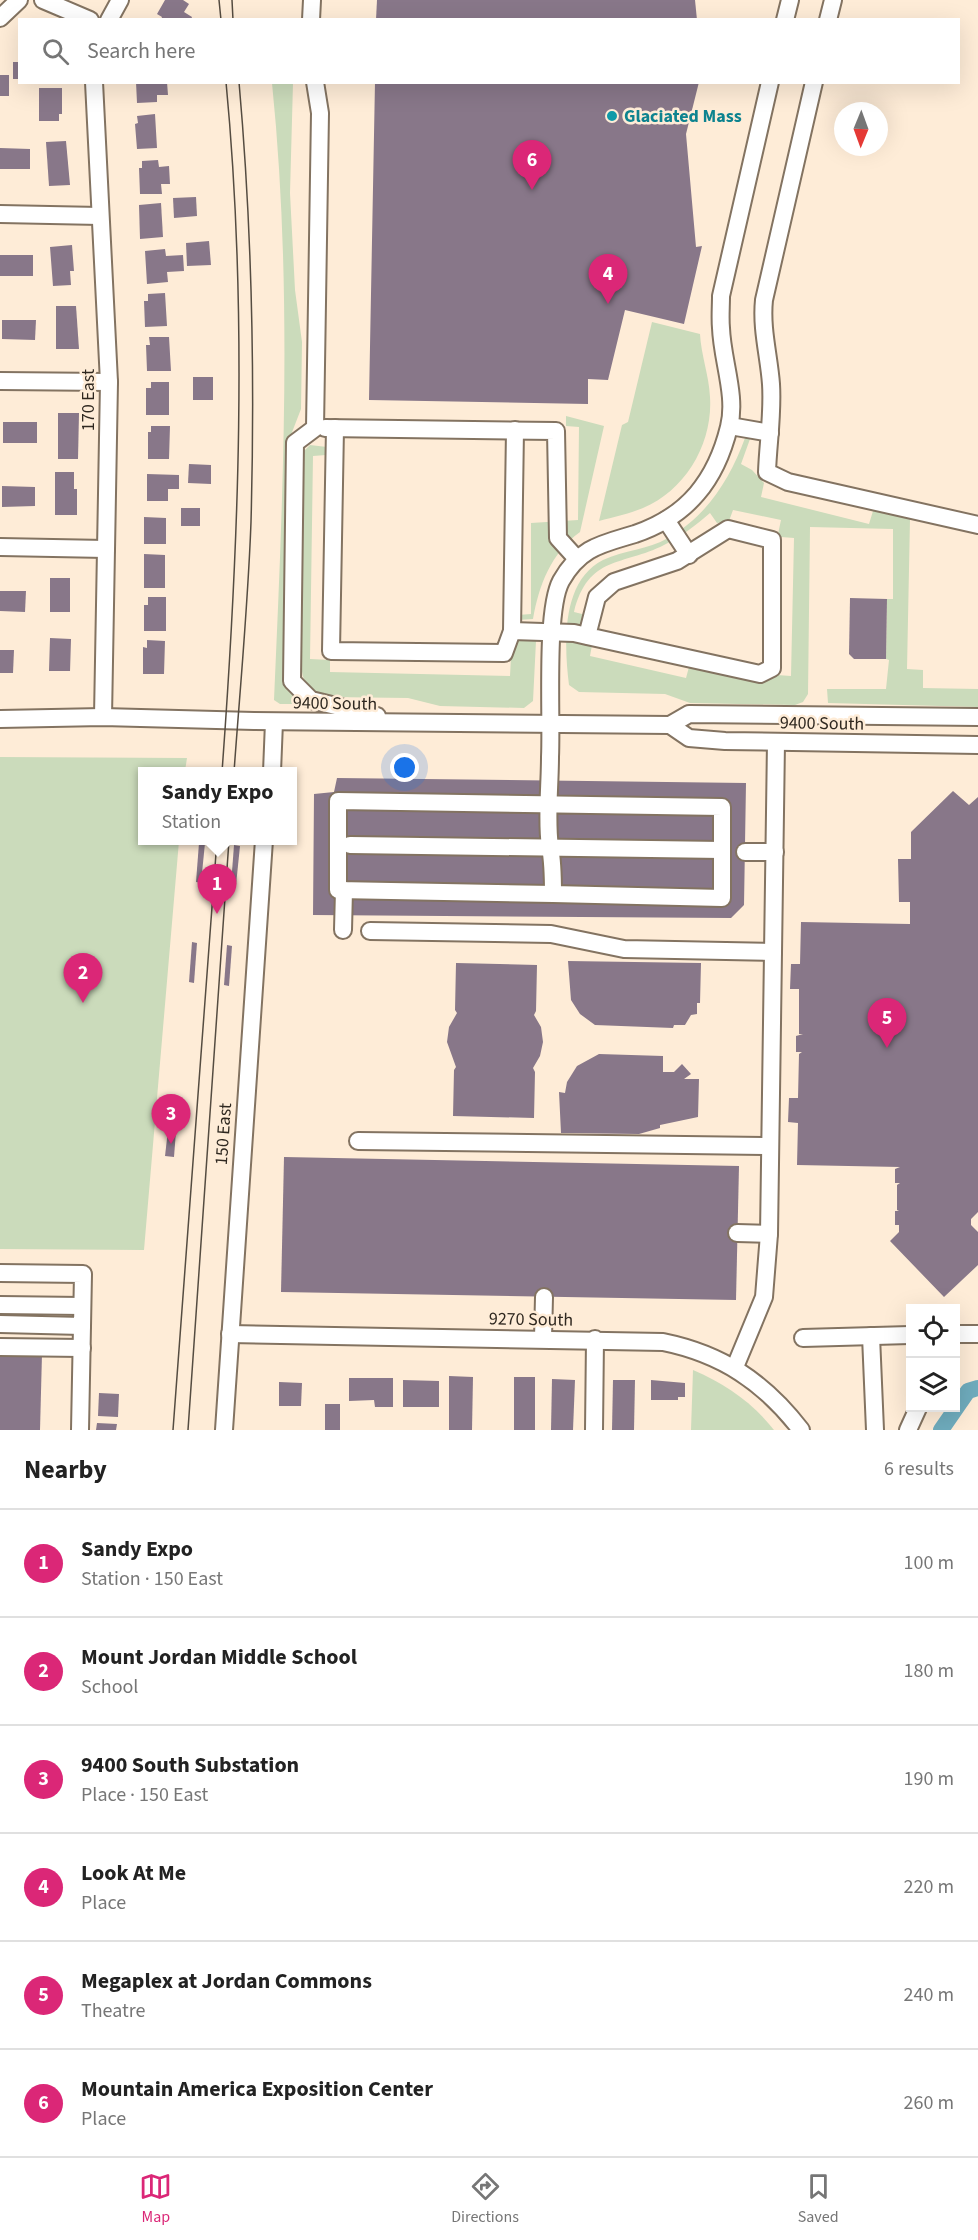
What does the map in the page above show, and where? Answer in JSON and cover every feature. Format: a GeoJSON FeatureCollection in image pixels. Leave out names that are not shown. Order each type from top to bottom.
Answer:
{"type":"FeatureCollection","features":[{"type":"Feature","properties":{"kind":"street"},"geometry":{"type":"LineString","coordinates":[[0,18],[19,0]]}},
{"type":"Feature","properties":{"kind":"street"},"geometry":{"type":"LineString","coordinates":[[43,0],[85,18]]}},
{"type":"Feature","properties":{"kind":"street"},"geometry":{"type":"LineString","coordinates":[[110,18],[120,0]]}},
{"type":"Feature","properties":{"kind":"street"},"geometry":{"type":"LineString","coordinates":[[311,18],[312,0]]}},
{"type":"Feature","properties":{"kind":"street"},"geometry":{"type":"LineString","coordinates":[[786,18],[790,0]]}},
{"type":"Feature","properties":{"kind":"street"},"geometry":{"type":"LineString","coordinates":[[828,18],[833,0]]}},
{"type":"Feature","properties":{"kind":"street","name":"170 East"},"geometry":{"type":"LineString","coordinates":[[94,84],[109,382],[103,717]]}},
{"type":"Feature","properties":{"kind":"street"},"geometry":{"type":"LineString","coordinates":[[315,84],[320,113],[315,428]]}},
{"type":"Feature","properties":{"kind":"street"},"geometry":{"type":"LineString","coordinates":[[554,894],[553,858],[550,847],[552,610],[561,582],[577,560],[602,542],[636,533],[666,519],[697,496],[716,468],[730,426],[732,411],[720,328],[722,296],[770,84]]}},
{"type":"Feature","properties":{"kind":"street"},"geometry":{"type":"LineString","coordinates":[[814,84],[764,300],[762,321],[771,382],[767,472],[774,478],[978,525]]}},
{"type":"Feature","properties":{"kind":"street"},"geometry":{"type":"LineString","coordinates":[[0,214],[100,216]]}},
{"type":"Feature","properties":{"kind":"street"},"geometry":{"type":"LineString","coordinates":[[0,381],[109,382]]}},
{"type":"Feature","properties":{"kind":"street"},"geometry":{"type":"LineString","coordinates":[[730,426],[770,433]]}},
{"type":"Feature","properties":{"kind":"street"},"geometry":{"type":"LineString","coordinates":[[408,723],[311,700],[292,681],[295,443],[315,428],[556,431],[558,538],[577,560]]}},
{"type":"Feature","properties":{"kind":"street"},"geometry":{"type":"LineString","coordinates":[[335,428],[331,651],[504,653],[512,631],[514,430]]}},
{"type":"Feature","properties":{"kind":"street"},"geometry":{"type":"LineString","coordinates":[[666,519],[689,555]]}},
{"type":"Feature","properties":{"kind":"street"},"geometry":{"type":"LineString","coordinates":[[512,631],[587,636],[760,674],[772,668],[772,540],[728,529],[689,555],[643,574],[614,582],[597,597],[587,636]]}},
{"type":"Feature","properties":{"kind":"street"},"geometry":{"type":"LineString","coordinates":[[0,547],[106,549]]}},
{"type":"Feature","properties":{"kind":"street","name":"9400 South"},"geometry":{"type":"LineString","coordinates":[[0,719],[103,717],[274,722],[670,725],[689,714],[978,717]]}},
{"type":"Feature","properties":{"kind":"street"},"geometry":{"type":"LineString","coordinates":[[272,767],[274,722]]}},
{"type":"Feature","properties":{"kind":"street","name":"9400 South"},"geometry":{"type":"LineString","coordinates":[[670,725],[689,738],[776,742],[978,745]]}},
{"type":"Feature","properties":{"kind":"street"},"geometry":{"type":"LineString","coordinates":[[735,1366],[764,1297],[770,1146],[776,742]]}},
{"type":"Feature","properties":{"kind":"street"},"geometry":{"type":"LineString","coordinates":[[338,801],[722,807],[722,850],[722,897],[338,890],[338,801]]}},
{"type":"Feature","properties":{"kind":"street","name":"150 East"},"geometry":{"type":"LineString","coordinates":[[224,1430],[264,845]]}},
{"type":"Feature","properties":{"kind":"street"},"geometry":{"type":"LineString","coordinates":[[350,845],[722,850]]}},
{"type":"Feature","properties":{"kind":"street"},"geometry":{"type":"LineString","coordinates":[[744,852],[775,852]]}},
{"type":"Feature","properties":{"kind":"street"},"geometry":{"type":"LineString","coordinates":[[343,930],[344,890]]}},
{"type":"Feature","properties":{"kind":"street"},"geometry":{"type":"LineString","coordinates":[[370,931],[551,934],[624,949],[773,951]]}},
{"type":"Feature","properties":{"kind":"street"},"geometry":{"type":"LineString","coordinates":[[358,1142],[770,1146]]}},
{"type":"Feature","properties":{"kind":"street"},"geometry":{"type":"LineString","coordinates":[[737,1233],[768,1234]]}},
{"type":"Feature","properties":{"kind":"street"},"geometry":{"type":"LineString","coordinates":[[0,1273],[83,1274],[80,1430]]}},
{"type":"Feature","properties":{"kind":"street"},"geometry":{"type":"LineString","coordinates":[[543,1338],[544,1297]]}},
{"type":"Feature","properties":{"kind":"street"},"geometry":{"type":"LineString","coordinates":[[0,1305],[82,1306]]}},
{"type":"Feature","properties":{"kind":"street"},"geometry":{"type":"LineString","coordinates":[[0,1324],[82,1326]]}},
{"type":"Feature","properties":{"kind":"street","name":"9270 South"},"geometry":{"type":"LineString","coordinates":[[230,1334],[663,1342],[712,1355],[735,1366],[767,1391],[801,1430]]}},
{"type":"Feature","properties":{"kind":"street"},"geometry":{"type":"LineString","coordinates":[[960,1334],[978,1334]]}},
{"type":"Feature","properties":{"kind":"street"},"geometry":{"type":"LineString","coordinates":[[803,1338],[906,1335]]}},
{"type":"Feature","properties":{"kind":"street"},"geometry":{"type":"LineString","coordinates":[[871,1336],[875,1430]]}},
{"type":"Feature","properties":{"kind":"street"},"geometry":{"type":"LineString","coordinates":[[594,1430],[595,1339]]}},
{"type":"Feature","properties":{"kind":"street"},"geometry":{"type":"LineString","coordinates":[[0,1347],[81,1348]]}},
{"type":"Feature","properties":{"kind":"street"},"geometry":{"type":"LineString","coordinates":[[908,1430],[916,1412]]}},
{"type":"Feature","properties":{"kind":"green space"},"geometry":{"type":"Polygon","coordinates":[[[272,84],[293,84],[290,193],[295,290],[302,342],[301,409],[289,440],[291,691],[298,701],[295,704],[280,704],[274,700],[284,392],[284,314],[278,160],[272,84]]]}},
{"type":"Feature","properties":{"kind":"green space"},"geometry":{"type":"Polygon","coordinates":[[[652,322],[700,334],[710,397],[707,431],[694,463],[672,490],[643,508],[599,521],[622,425],[628,422],[652,322]]]}},
{"type":"Feature","properties":{"kind":"green space"},"geometry":{"type":"Polygon","coordinates":[[[566,416],[604,426],[580,532],[561,550],[548,571],[533,619],[517,620],[518,615],[531,614],[531,523],[578,520],[579,427],[566,426],[566,416]]]}},
{"type":"Feature","properties":{"kind":"green space"},"geometry":{"type":"Polygon","coordinates":[[[745,438],[750,439],[741,464],[752,470],[764,483],[761,497],[869,524],[873,511],[910,519],[907,669],[923,670],[923,688],[978,689],[978,707],[828,703],[827,689],[886,689],[889,660],[886,659],[887,599],[893,599],[893,529],[810,527],[808,694],[803,702],[795,705],[690,703],[665,694],[579,692],[569,685],[566,633],[572,598],[579,583],[589,570],[603,560],[660,542],[682,529],[706,508],[724,482],[745,438]],[[733,510],[729,521],[717,523],[710,513],[670,542],[598,571],[588,580],[574,612],[586,615],[592,645],[590,656],[686,678],[689,667],[761,682],[777,675],[791,676],[794,538],[781,537],[778,534],[781,520],[733,510]]]}},
{"type":"Feature","properties":{"kind":"green space"},"geometry":{"type":"Polygon","coordinates":[[[310,445],[327,447],[326,455],[313,456],[310,659],[330,660],[330,672],[510,676],[511,657],[517,641],[536,641],[533,701],[524,708],[440,706],[408,698],[329,697],[311,690],[303,677],[301,666],[304,451],[310,445]]]}},
{"type":"Feature","properties":{"kind":"green space"},"geometry":{"type":"Polygon","coordinates":[[[0,757],[187,758],[186,767],[138,767],[138,845],[179,845],[144,1250],[0,1249],[0,757]]]}},
{"type":"Feature","properties":{"kind":"green space"},"geometry":{"type":"Polygon","coordinates":[[[693,1370],[737,1395],[757,1411],[774,1430],[691,1430],[693,1370]]]}},
{"type":"Feature","properties":{"kind":"building"},"geometry":{"type":"Polygon","coordinates":[[[165,0],[183,0],[189,4],[184,12],[192,17],[162,18],[157,14],[165,0]]]}},
{"type":"Feature","properties":{"kind":"building"},"geometry":{"type":"Polygon","coordinates":[[[377,0],[695,0],[697,18],[376,18],[377,0]]]}},
{"type":"Feature","properties":{"kind":"building"},"geometry":{"type":"Polygon","coordinates":[[[13,62],[18,62],[18,79],[13,79],[13,62]]]}},
{"type":"Feature","properties":{"kind":"building"},"geometry":{"type":"Polygon","coordinates":[[[0,75],[9,75],[9,96],[0,96],[0,75]]]}},
{"type":"Feature","properties":{"kind":"building"},"geometry":{"type":"Polygon","coordinates":[[[136,84],[167,84],[168,95],[157,95],[157,102],[137,103],[136,84]]]}},
{"type":"Feature","properties":{"kind":"building"},"geometry":{"type":"Polygon","coordinates":[[[375,84],[698,84],[686,134],[696,247],[702,246],[684,324],[625,310],[608,380],[588,379],[588,404],[369,400],[375,84]]]}},
{"type":"Feature","properties":{"kind":"building"},"geometry":{"type":"Polygon","coordinates":[[[39,88],[62,88],[62,114],[59,114],[59,121],[39,121],[39,88]]]}},
{"type":"Feature","properties":{"kind":"building"},"geometry":{"type":"Polygon","coordinates":[[[155,114],[157,148],[137,149],[135,124],[138,123],[137,116],[155,114]]]}},
{"type":"Feature","properties":{"kind":"building"},"geometry":{"type":"Polygon","coordinates":[[[66,141],[70,185],[49,186],[46,142],[66,141]]]}},
{"type":"Feature","properties":{"kind":"building"},"geometry":{"type":"Polygon","coordinates":[[[0,148],[30,149],[30,169],[0,169],[0,148]]]}},
{"type":"Feature","properties":{"kind":"building"},"geometry":{"type":"Polygon","coordinates":[[[158,160],[159,167],[169,166],[170,184],[161,184],[162,194],[140,194],[139,168],[142,168],[142,161],[158,160]]]}},
{"type":"Feature","properties":{"kind":"building"},"geometry":{"type":"Polygon","coordinates":[[[196,197],[197,216],[174,218],[173,198],[196,197]]]}},
{"type":"Feature","properties":{"kind":"building"},"geometry":{"type":"Polygon","coordinates":[[[161,203],[163,237],[140,239],[139,205],[161,203]]]}},
{"type":"Feature","properties":{"kind":"building"},"geometry":{"type":"Polygon","coordinates":[[[209,241],[211,265],[187,266],[186,243],[209,241]]]}},
{"type":"Feature","properties":{"kind":"building"},"geometry":{"type":"Polygon","coordinates":[[[72,245],[74,271],[70,271],[71,285],[53,286],[50,247],[72,245]]]}},
{"type":"Feature","properties":{"kind":"building"},"geometry":{"type":"Polygon","coordinates":[[[165,249],[166,256],[183,255],[184,271],[167,272],[168,282],[147,284],[145,251],[165,249]]]}},
{"type":"Feature","properties":{"kind":"building"},"geometry":{"type":"Polygon","coordinates":[[[0,255],[33,255],[33,276],[0,276],[0,255]]]}},
{"type":"Feature","properties":{"kind":"building"},"geometry":{"type":"Polygon","coordinates":[[[165,293],[167,326],[145,327],[144,301],[148,301],[148,294],[165,293]]]}},
{"type":"Feature","properties":{"kind":"building"},"geometry":{"type":"Polygon","coordinates":[[[56,306],[76,306],[79,349],[56,349],[56,306]]]}},
{"type":"Feature","properties":{"kind":"building"},"geometry":{"type":"Polygon","coordinates":[[[2,320],[36,320],[35,340],[2,339],[2,320]]]}},
{"type":"Feature","properties":{"kind":"building"},"geometry":{"type":"Polygon","coordinates":[[[149,337],[169,337],[171,371],[147,371],[146,345],[150,345],[149,337]]]}},
{"type":"Feature","properties":{"kind":"building"},"geometry":{"type":"Polygon","coordinates":[[[193,377],[213,377],[213,400],[193,400],[193,377]]]}},
{"type":"Feature","properties":{"kind":"building"},"geometry":{"type":"Polygon","coordinates":[[[151,382],[169,382],[169,415],[146,415],[146,388],[151,388],[151,382]]]}},
{"type":"Feature","properties":{"kind":"building"},"geometry":{"type":"Polygon","coordinates":[[[58,413],[79,413],[78,459],[58,459],[58,413]]]}},
{"type":"Feature","properties":{"kind":"building"},"geometry":{"type":"Polygon","coordinates":[[[3,422],[37,422],[37,443],[3,443],[3,422]]]}},
{"type":"Feature","properties":{"kind":"building"},"geometry":{"type":"Polygon","coordinates":[[[151,426],[170,426],[169,459],[148,459],[148,432],[151,432],[151,426]]]}},
{"type":"Feature","properties":{"kind":"building"},"geometry":{"type":"Polygon","coordinates":[[[189,464],[211,465],[211,484],[188,483],[189,464]]]}},
{"type":"Feature","properties":{"kind":"building"},"geometry":{"type":"Polygon","coordinates":[[[55,472],[74,472],[74,489],[77,489],[77,515],[55,515],[55,472]]]}},
{"type":"Feature","properties":{"kind":"building"},"geometry":{"type":"Polygon","coordinates":[[[147,474],[179,475],[179,489],[168,489],[168,501],[147,501],[147,474]]]}},
{"type":"Feature","properties":{"kind":"building"},"geometry":{"type":"Polygon","coordinates":[[[2,486],[35,487],[35,506],[2,507],[2,486]]]}},
{"type":"Feature","properties":{"kind":"building"},"geometry":{"type":"Polygon","coordinates":[[[181,508],[200,508],[200,526],[181,526],[181,508]]]}},
{"type":"Feature","properties":{"kind":"building"},"geometry":{"type":"Polygon","coordinates":[[[144,517],[166,518],[166,544],[144,544],[144,517]]]}},
{"type":"Feature","properties":{"kind":"building"},"geometry":{"type":"Polygon","coordinates":[[[144,554],[165,555],[165,588],[144,588],[144,554]]]}},
{"type":"Feature","properties":{"kind":"building"},"geometry":{"type":"Polygon","coordinates":[[[50,578],[70,578],[70,612],[50,612],[50,578]]]}},
{"type":"Feature","properties":{"kind":"building"},"geometry":{"type":"Polygon","coordinates":[[[0,591],[26,591],[25,612],[0,611],[0,591]]]}},
{"type":"Feature","properties":{"kind":"building"},"geometry":{"type":"Polygon","coordinates":[[[148,597],[166,597],[166,631],[144,631],[144,605],[148,605],[148,597]]]}},
{"type":"Feature","properties":{"kind":"building"},"geometry":{"type":"Polygon","coordinates":[[[850,598],[887,599],[886,659],[854,659],[849,654],[850,598]]]}},
{"type":"Feature","properties":{"kind":"building"},"geometry":{"type":"Polygon","coordinates":[[[50,638],[71,639],[70,671],[49,671],[50,638]]]}},
{"type":"Feature","properties":{"kind":"building"},"geometry":{"type":"Polygon","coordinates":[[[147,640],[165,641],[164,674],[143,674],[143,647],[147,648],[147,640]]]}},
{"type":"Feature","properties":{"kind":"building"},"geometry":{"type":"Polygon","coordinates":[[[0,650],[14,650],[13,673],[0,673],[0,650]]]}},
{"type":"Feature","properties":{"kind":"building"},"geometry":{"type":"Polygon","coordinates":[[[337,778],[746,783],[744,905],[731,918],[313,915],[314,794],[334,792],[337,778]]]}},
{"type":"Feature","properties":{"kind":"building"},"geometry":{"type":"Polygon","coordinates":[[[953,791],[969,805],[978,797],[978,1212],[971,1219],[971,1225],[978,1232],[978,1265],[944,1297],[890,1241],[899,1232],[899,1225],[895,1225],[895,1211],[899,1211],[897,1210],[897,1185],[900,1183],[895,1183],[895,1169],[900,1167],[797,1165],[798,1123],[788,1122],[789,1098],[798,1098],[799,1054],[802,1052],[796,1052],[796,1036],[803,1034],[799,1034],[799,989],[790,989],[791,964],[800,964],[801,922],[910,924],[910,902],[899,902],[898,859],[911,859],[911,832],[953,791]]]}},
{"type":"Feature","properties":{"kind":"building"},"geometry":{"type":"Polygon","coordinates":[[[199,845],[205,845],[201,883],[196,882],[199,845]]]}},
{"type":"Feature","properties":{"kind":"building"},"geometry":{"type":"Polygon","coordinates":[[[234,845],[240,846],[236,885],[231,885],[234,845]]]}},
{"type":"Feature","properties":{"kind":"building"},"geometry":{"type":"Polygon","coordinates":[[[192,942],[197,943],[194,983],[189,982],[192,942]]]}},
{"type":"Feature","properties":{"kind":"building"},"geometry":{"type":"Polygon","coordinates":[[[227,945],[232,946],[229,986],[224,985],[227,945]]]}},
{"type":"Feature","properties":{"kind":"building"},"geometry":{"type":"Polygon","coordinates":[[[568,961],[701,963],[700,1003],[697,1003],[697,1014],[691,1015],[685,1025],[674,1025],[673,1028],[595,1025],[580,1014],[571,1000],[568,961]]]}},
{"type":"Feature","properties":{"kind":"building"},"geometry":{"type":"Polygon","coordinates":[[[456,963],[537,965],[534,1015],[541,1027],[543,1042],[540,1056],[533,1068],[535,1072],[534,1118],[453,1116],[454,1070],[456,1067],[447,1042],[449,1027],[457,1013],[455,1010],[456,963]]]}},
{"type":"Feature","properties":{"kind":"building"},"geometry":{"type":"Polygon","coordinates":[[[599,1054],[663,1056],[663,1072],[674,1072],[682,1064],[691,1074],[684,1079],[699,1079],[698,1117],[660,1125],[660,1128],[639,1134],[561,1133],[559,1092],[565,1093],[567,1082],[577,1066],[599,1054]]]}},
{"type":"Feature","properties":{"kind":"building"},"geometry":{"type":"Polygon","coordinates":[[[168,1130],[176,1131],[174,1157],[165,1156],[168,1130]]]}},
{"type":"Feature","properties":{"kind":"building"},"geometry":{"type":"Polygon","coordinates":[[[284,1157],[739,1166],[736,1300],[281,1292],[284,1157]]]}},
{"type":"Feature","properties":{"kind":"building"},"geometry":{"type":"Polygon","coordinates":[[[0,1354],[42,1354],[40,1430],[0,1430],[0,1354]]]}},
{"type":"Feature","properties":{"kind":"building"},"geometry":{"type":"Polygon","coordinates":[[[449,1376],[473,1377],[472,1430],[449,1430],[449,1376]]]}},
{"type":"Feature","properties":{"kind":"building"},"geometry":{"type":"Polygon","coordinates":[[[514,1377],[535,1377],[535,1430],[514,1430],[514,1377]]]}},
{"type":"Feature","properties":{"kind":"building"},"geometry":{"type":"Polygon","coordinates":[[[349,1378],[393,1378],[393,1407],[375,1407],[374,1400],[349,1401],[349,1378]]]}},
{"type":"Feature","properties":{"kind":"building"},"geometry":{"type":"Polygon","coordinates":[[[552,1379],[575,1380],[573,1430],[551,1430],[552,1379]]]}},
{"type":"Feature","properties":{"kind":"building"},"geometry":{"type":"Polygon","coordinates":[[[403,1380],[439,1381],[439,1407],[403,1407],[403,1380]]]}},
{"type":"Feature","properties":{"kind":"building"},"geometry":{"type":"Polygon","coordinates":[[[613,1380],[635,1380],[634,1430],[612,1430],[613,1380]]]}},
{"type":"Feature","properties":{"kind":"building"},"geometry":{"type":"Polygon","coordinates":[[[651,1380],[685,1383],[685,1397],[678,1397],[678,1400],[651,1400],[651,1380]]]}},
{"type":"Feature","properties":{"kind":"building"},"geometry":{"type":"Polygon","coordinates":[[[279,1382],[302,1383],[301,1406],[279,1406],[279,1382]]]}},
{"type":"Feature","properties":{"kind":"building"},"geometry":{"type":"Polygon","coordinates":[[[99,1393],[119,1394],[118,1417],[98,1416],[99,1393]]]}},
{"type":"Feature","properties":{"kind":"building"},"geometry":{"type":"Polygon","coordinates":[[[325,1404],[340,1404],[340,1430],[325,1430],[325,1404]]]}},
{"type":"Feature","properties":{"kind":"building"},"geometry":{"type":"Polygon","coordinates":[[[97,1423],[117,1424],[116,1430],[96,1430],[97,1423]]]}},
{"type":"Feature","properties":{"kind":"waterway"},"geometry":{"type":"LineString","coordinates":[[941,1430],[968,1391],[978,1388]]}},
{"type":"Feature","properties":{"kind":"tram line"},"geometry":{"type":"LineString","coordinates":[[219,0],[221,18]]}},
{"type":"Feature","properties":{"kind":"tram line"},"geometry":{"type":"LineString","coordinates":[[232,0],[233,18]]}},
{"type":"Feature","properties":{"kind":"tram line"},"geometry":{"type":"LineString","coordinates":[[222,767],[233,600],[239,427],[237,254],[226,84]]}},
{"type":"Feature","properties":{"kind":"tram line"},"geometry":{"type":"LineString","coordinates":[[234,767],[250,553],[253,412],[250,247],[239,84]]}},
{"type":"Feature","properties":{"kind":"tram line"},"geometry":{"type":"LineString","coordinates":[[173,1430],[217,845]]}},
{"type":"Feature","properties":{"kind":"tram line"},"geometry":{"type":"LineString","coordinates":[[188,1430],[229,845]]}},
{"type":"Feature","properties":{"kind":"place","name":"Glaciated Mass"},"geometry":{"type":"Point","coordinates":[612,116]}},
{"type":"Feature","properties":{"kind":"place","name":"Mountain America Exposition Center"},"geometry":{"type":"Point","coordinates":[532,190]}},
{"type":"Feature","properties":{"kind":"place","name":"Look At Me"},"geometry":{"type":"Point","coordinates":[608,304]}},
{"type":"Feature","properties":{"kind":"place","name":"Sandy Expo"},"geometry":{"type":"Point","coordinates":[217,914]}},
{"type":"Feature","properties":{"kind":"place","name":"Mount Jordan Middle School"},"geometry":{"type":"Point","coordinates":[83,1003]}},
{"type":"Feature","properties":{"kind":"place","name":"Megaplex at Jordan Commons"},"geometry":{"type":"Point","coordinates":[887,1048]}},
{"type":"Feature","properties":{"kind":"place","name":"9400 South Substation"},"geometry":{"type":"Point","coordinates":[171,1144]}}]}
